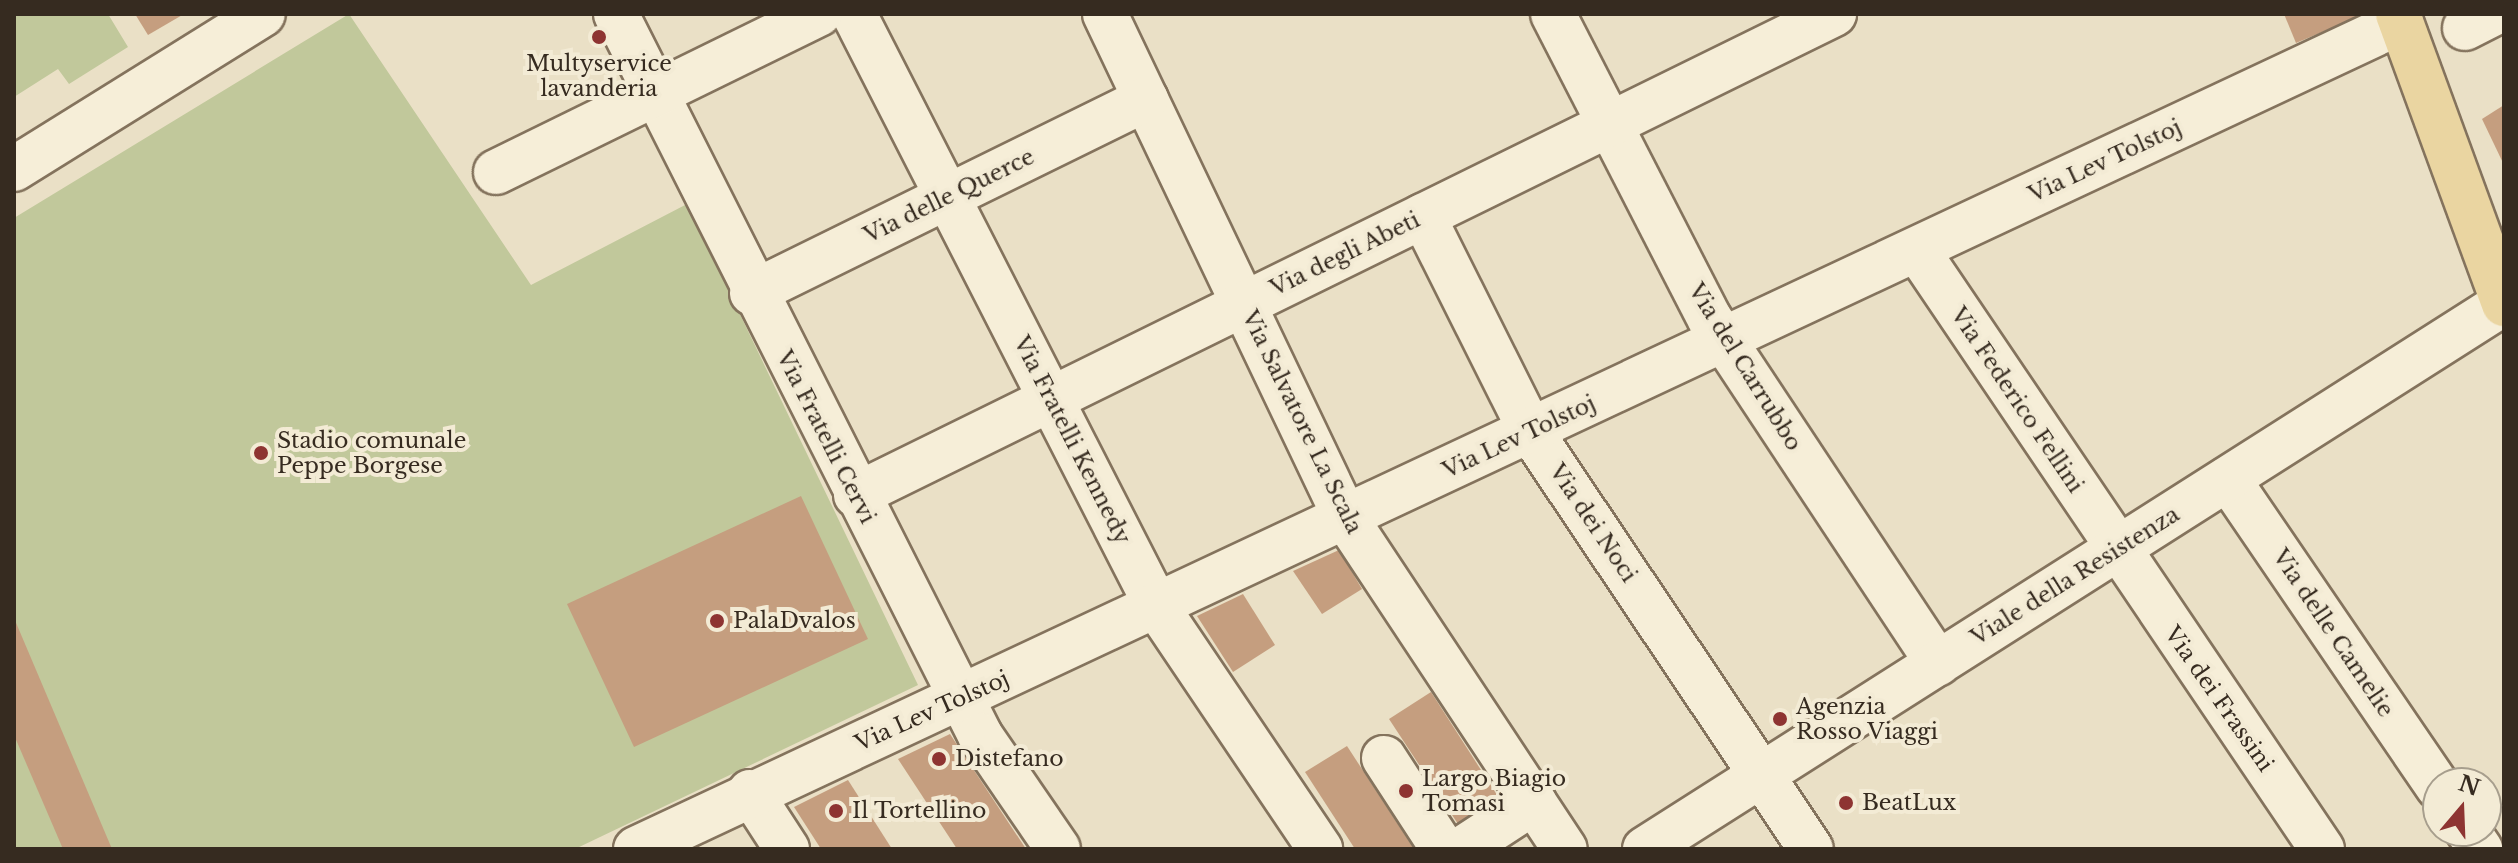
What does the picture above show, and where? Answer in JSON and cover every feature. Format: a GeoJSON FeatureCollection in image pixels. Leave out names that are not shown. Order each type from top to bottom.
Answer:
{"type":"FeatureCollection","features":[{"type":"Feature","properties":{"kind":"main road"},"geometry":{"type":"LineString","coordinates":[[2400,18],[2504,304]]}},
{"type":"Feature","properties":{"kind":"street","name":"Via Fratelli Cervi"},"geometry":{"type":"LineString","coordinates":[[616,14],[752,293],[962,699],[1058,849]]}},
{"type":"Feature","properties":{"kind":"street"},"geometry":{"type":"LineString","coordinates":[[496,172],[819,14]]}},
{"type":"Feature","properties":{"kind":"street","name":"Via Fratelli Kennedy"},"geometry":{"type":"LineString","coordinates":[[854,14],[1157,607],[1320,849]]}},
{"type":"Feature","properties":{"kind":"street","name":"Via Salvatore La Scala"},"geometry":{"type":"LineString","coordinates":[[1105,14],[1345,517],[1565,849]]}},
{"type":"Feature","properties":{"kind":"street","name":"Via del Carrubbo"},"geometry":{"type":"LineString","coordinates":[[1553,14],[1608,125],[1725,339],[1938,663]]}},
{"type":"Feature","properties":{"kind":"street"},"geometry":{"type":"LineString","coordinates":[[14,169],[255,16]]}},
{"type":"Feature","properties":{"kind":"street","name":"Via Lev Tolstoj"},"geometry":{"type":"LineString","coordinates":[[636,849],[750,792],[962,699],[1531,432],[2400,18]]}},
{"type":"Feature","properties":{"kind":"street","name":"Via degli Abeti"},"geometry":{"type":"LineString","coordinates":[[856,495],[1608,125],[1809,20]]}},
{"type":"Feature","properties":{"kind":"street","name":"Via delle Querce"},"geometry":{"type":"LineString","coordinates":[[752,293],[1146,99]]}},
{"type":"Feature","properties":{"kind":"street","name":"Via dei Noci"},"geometry":{"type":"LineString","coordinates":[[1423,216],[1531,432],[1811,849]]}},
{"type":"Feature","properties":{"kind":"street","name":"Via Federico Fellini"},"geometry":{"type":"LineString","coordinates":[[1917,250],[2116,550]]}},
{"type":"Feature","properties":{"kind":"street","name":"Viale della Resistenza"},"geometry":{"type":"LineString","coordinates":[[1645,849],[2504,304]]}},
{"type":"Feature","properties":{"kind":"street","name":"Via delle Camelie"},"geometry":{"type":"LineString","coordinates":[[2228,479],[2424,767]]}},
{"type":"Feature","properties":{"kind":"street","name":"Via dei Frassini"},"geometry":{"type":"LineString","coordinates":[[2116,550],[2322,849]]}},
{"type":"Feature","properties":{"kind":"street"},"geometry":{"type":"LineString","coordinates":[[1384,758],[1443,849]]}},
{"type":"Feature","properties":{"kind":"street"},"geometry":{"type":"LineString","coordinates":[[750,792],[787,849]]}},
{"type":"Feature","properties":{"kind":"street"},"geometry":{"type":"LineString","coordinates":[[1462,849],[1534,802]]}},
{"type":"Feature","properties":{"kind":"green space"},"geometry":{"type":"Polygon","coordinates":[[[14,14],[108,14],[128,47],[69,84],[58,69],[14,97],[14,14]]]}},
{"type":"Feature","properties":{"kind":"green space","name":"Stadio comunale Peppe Borgese"},"geometry":{"type":"Polygon","coordinates":[[[349,14],[531,285],[687,204],[918,685],[575,849],[14,849],[14,218],[349,14]]]}},
{"type":"Feature","properties":{"kind":"building"},"geometry":{"type":"Polygon","coordinates":[[[135,14],[184,14],[148,35],[135,14]]]}},
{"type":"Feature","properties":{"kind":"building"},"geometry":{"type":"Polygon","coordinates":[[[2284,14],[2365,14],[2296,43],[2284,14]]]}},
{"type":"Feature","properties":{"kind":"building"},"geometry":{"type":"Polygon","coordinates":[[[2504,105],[2504,165],[2482,119],[2504,105]]]}},
{"type":"Feature","properties":{"kind":"building","name":"PalaDvalos"},"geometry":{"type":"Polygon","coordinates":[[[801,496],[868,639],[634,747],[567,604],[801,496]]]}},
{"type":"Feature","properties":{"kind":"building"},"geometry":{"type":"Polygon","coordinates":[[[1339,550],[1362,589],[1322,614],[1293,571],[1339,550]]]}},
{"type":"Feature","properties":{"kind":"building"},"geometry":{"type":"Polygon","coordinates":[[[1243,594],[1275,645],[1233,672],[1197,616],[1243,594]]]}},
{"type":"Feature","properties":{"kind":"building"},"geometry":{"type":"Polygon","coordinates":[[[14,618],[112,849],[63,849],[14,735],[14,618]]]}},
{"type":"Feature","properties":{"kind":"building"},"geometry":{"type":"Polygon","coordinates":[[[1431,692],[1499,798],[1458,824],[1389,719],[1431,692]]]}},
{"type":"Feature","properties":{"kind":"building"},"geometry":{"type":"Polygon","coordinates":[[[950,734],[1026,849],[957,849],[898,759],[950,734]]]}},
{"type":"Feature","properties":{"kind":"building"},"geometry":{"type":"Polygon","coordinates":[[[1347,746],[1414,849],[1355,849],[1305,772],[1347,746]]]}},
{"type":"Feature","properties":{"kind":"building"},"geometry":{"type":"Polygon","coordinates":[[[848,780],[892,849],[821,849],[794,807],[848,780]]]}},
{"type":"Feature","properties":{"kind":"place","name":"Multyservice lavanderia"},"geometry":{"type":"Point","coordinates":[599,37]}},
{"type":"Feature","properties":{"kind":"place","name":"Stadio comunale Peppe Borgese"},"geometry":{"type":"Point","coordinates":[261,453]}},
{"type":"Feature","properties":{"kind":"place","name":"PalaDvalos"},"geometry":{"type":"Point","coordinates":[717,621]}},
{"type":"Feature","properties":{"kind":"place","name":"Agenzia Rosso Viaggi"},"geometry":{"type":"Point","coordinates":[1780,719]}},
{"type":"Feature","properties":{"kind":"place","name":"Distefano"},"geometry":{"type":"Point","coordinates":[939,759]}},
{"type":"Feature","properties":{"kind":"place","name":"Largo Biagio Tomasi"},"geometry":{"type":"Point","coordinates":[1406,791]}},
{"type":"Feature","properties":{"kind":"place","name":"BeatLux"},"geometry":{"type":"Point","coordinates":[1846,803]}},
{"type":"Feature","properties":{"kind":"place","name":"Il Tortellino"},"geometry":{"type":"Point","coordinates":[836,811]}}]}
